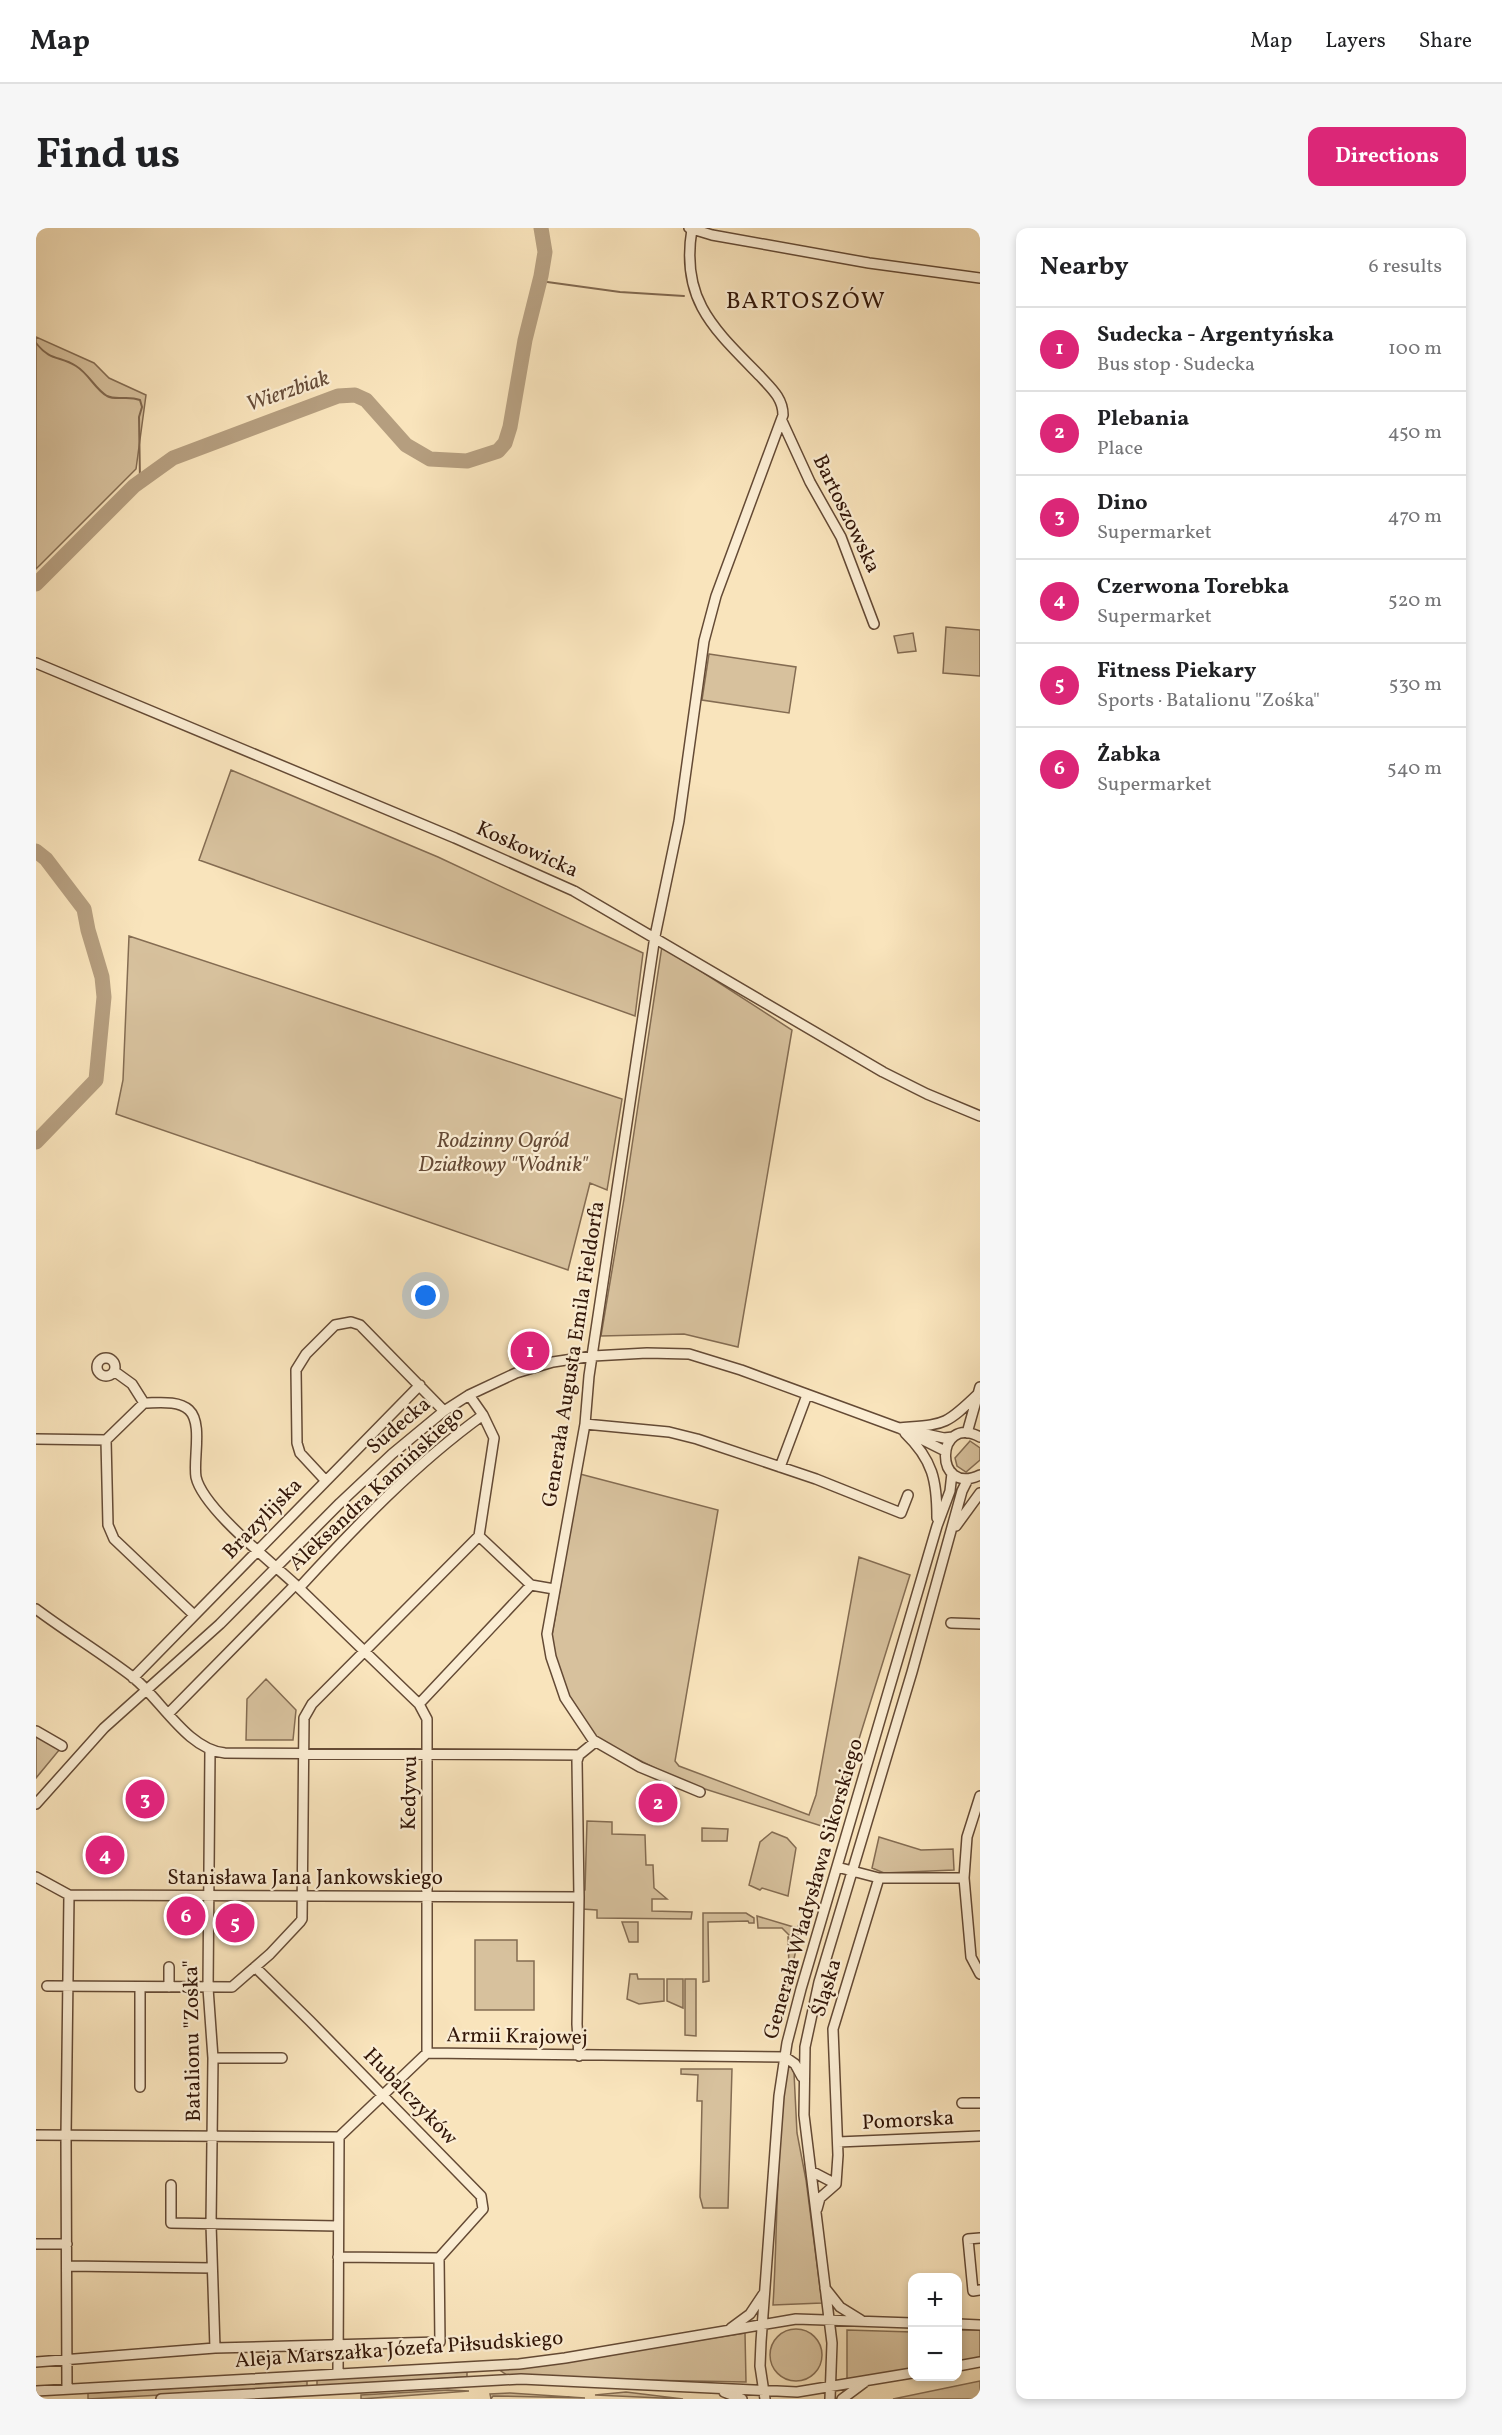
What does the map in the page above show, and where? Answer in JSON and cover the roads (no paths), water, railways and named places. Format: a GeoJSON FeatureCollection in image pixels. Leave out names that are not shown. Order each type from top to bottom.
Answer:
{"type":"FeatureCollection","features":[{"type":"Feature","properties":{"kind":"street"},"geometry":{"type":"LineString","coordinates":[[691,228],[712,235],[857,261],[980,278]]}},
{"type":"Feature","properties":{"kind":"street","name":"Bartoszowska"},"geometry":{"type":"LineString","coordinates":[[691,228],[688,266],[693,289],[700,305],[716,328],[771,387],[783,407],[782,421],[810,482],[841,537],[874,624]]}},
{"type":"Feature","properties":{"kind":"street","name":"Generała Augusta Emila Fieldorfa"},"geometry":{"type":"LineString","coordinates":[[700,1792],[640,1767],[595,1742],[565,1698],[551,1658],[547,1634],[585,1424],[589,1376],[655,936],[684,784],[704,641],[716,596],[782,421]]}},
{"type":"Feature","properties":{"kind":"street","name":"Koskowicka"},"geometry":{"type":"LineString","coordinates":[[36,663],[482,850],[574,891],[655,936],[883,1072],[927,1094],[980,1116]]}},
{"type":"Feature","properties":{"kind":"street"},"geometry":{"type":"LineString","coordinates":[[325,1480],[300,1453],[297,1443],[296,1370],[306,1354],[335,1325],[351,1322],[360,1325],[444,1411]]}},
{"type":"Feature","properties":{"kind":"street","name":"Sudecka"},"geometry":{"type":"LineString","coordinates":[[36,1804],[88,1744],[220,1624],[370,1474],[444,1411],[504,1377],[553,1362],[593,1356],[647,1353],[689,1354],[899,1428],[945,1451]]}},
{"type":"Feature","properties":{"kind":"street"},"geometry":{"type":"LineString","coordinates":[[36,1439],[106,1440],[144,1403],[132,1384],[114,1371]]}},
{"type":"Feature","properties":{"kind":"street","name":"Brazylijska"},"geometry":{"type":"LineString","coordinates":[[133,1678],[420,1385]]}},
{"type":"Feature","properties":{"kind":"street"},"geometry":{"type":"LineString","coordinates":[[899,1428],[943,1424],[959,1413],[979,1390]]}},
{"type":"Feature","properties":{"kind":"street"},"geometry":{"type":"LineString","coordinates":[[967,1433],[979,1390]]}},
{"type":"Feature","properties":{"kind":"street"},"geometry":{"type":"LineString","coordinates":[[47,1986],[232,1987],[300,1922],[302,1919],[304,1718],[306,1712],[479,1536],[494,1438],[483,1415],[469,1395]]}},
{"type":"Feature","properties":{"kind":"street"},"geometry":{"type":"LineString","coordinates":[[780,1467],[807,1395]]}},
{"type":"Feature","properties":{"kind":"street","name":"Aleksandra Kamińskiego"},"geometry":{"type":"LineString","coordinates":[[144,1403],[183,1405],[194,1416],[196,1476],[202,1491],[209,1502],[297,1586]]}},
{"type":"Feature","properties":{"kind":"street","name":"Aleksandra Kamińskiego"},"geometry":{"type":"LineString","coordinates":[[168,1714],[358,1525],[456,1435],[483,1415]]}},
{"type":"Feature","properties":{"kind":"street"},"geometry":{"type":"LineString","coordinates":[[585,1424],[669,1432],[780,1467],[901,1513],[908,1495]]}},
{"type":"Feature","properties":{"kind":"street"},"geometry":{"type":"LineString","coordinates":[[899,1428],[927,1461],[935,1478],[938,1526]]}},
{"type":"Feature","properties":{"kind":"street","name":"Sudecka"},"geometry":{"type":"LineString","coordinates":[[899,1428],[944,1438],[954,1437]]}},
{"type":"Feature","properties":{"kind":"street"},"geometry":{"type":"LineString","coordinates":[[980,1437],[967,1433],[954,1437],[945,1451],[945,1463],[952,1473],[968,1479],[980,1474]]}},
{"type":"Feature","properties":{"kind":"street"},"geometry":{"type":"LineString","coordinates":[[106,1440],[108,1525],[114,1539],[194,1615]]}},
{"type":"Feature","properties":{"kind":"street","name":"Generała Władysława Sikorskiego"},"geometry":{"type":"LineString","coordinates":[[764,2395],[760,2355],[779,2096],[785,2057],[801,1989],[950,1491],[952,1473]]}},
{"type":"Feature","properties":{"kind":"street","name":"Generała Władysława Sikorskiego"},"geometry":{"type":"LineString","coordinates":[[831,2387],[832,2343],[804,2115],[805,2047],[812,2010],[962,1491],[968,1479]]}},
{"type":"Feature","properties":{"kind":"street"},"geometry":{"type":"LineString","coordinates":[[952,1530],[980,1493]]}},
{"type":"Feature","properties":{"kind":"street"},"geometry":{"type":"LineString","coordinates":[[479,1536],[531,1585],[554,1589]]}},
{"type":"Feature","properties":{"kind":"street"},"geometry":{"type":"LineString","coordinates":[[419,1704],[531,1585]]}},
{"type":"Feature","properties":{"kind":"street","name":"Kedywu"},"geometry":{"type":"LineString","coordinates":[[297,1586],[419,1704],[425,1712],[429,1725],[426,1897],[427,2053]]}},
{"type":"Feature","properties":{"kind":"street"},"geometry":{"type":"LineString","coordinates":[[36,1609],[133,1678],[168,1714],[210,1750],[225,1753],[579,1755],[595,1742]]}},
{"type":"Feature","properties":{"kind":"street"},"geometry":{"type":"LineString","coordinates":[[951,1623],[980,1624]]}},
{"type":"Feature","properties":{"kind":"street"},"geometry":{"type":"LineString","coordinates":[[36,1731],[62,1746]]}},
{"type":"Feature","properties":{"kind":"street","name":"Batalionu \"Zośka\""},"geometry":{"type":"LineString","coordinates":[[210,1750],[208,1988],[213,2058],[211,2224],[215,2348]]}},
{"type":"Feature","properties":{"kind":"street"},"geometry":{"type":"LineString","coordinates":[[579,1755],[577,2024],[579,2056]]}},
{"type":"Feature","properties":{"kind":"street"},"geometry":{"type":"LineString","coordinates":[[980,1796],[967,1837],[964,1878],[971,1957],[980,1974]]}},
{"type":"Feature","properties":{"kind":"street"},"geometry":{"type":"LineString","coordinates":[[837,1867],[879,1878],[964,1878]]}},
{"type":"Feature","properties":{"kind":"street","name":"Stanisława Jana Jankowskiego"},"geometry":{"type":"LineString","coordinates":[[36,1877],[69,1895],[579,1897]]}},
{"type":"Feature","properties":{"kind":"street","name":"Śląska"},"geometry":{"type":"LineString","coordinates":[[836,2184],[838,2142],[833,2029],[879,1878]]}},
{"type":"Feature","properties":{"kind":"street"},"geometry":{"type":"LineString","coordinates":[[67,2389],[66,2136],[69,1895]]}},
{"type":"Feature","properties":{"kind":"street"},"geometry":{"type":"LineString","coordinates":[[169,1967],[169,1987]]}},
{"type":"Feature","properties":{"kind":"street","name":"Hubalczyków"},"geometry":{"type":"LineString","coordinates":[[255,1967],[384,2095],[481,2196],[483,2209],[439,2258]]}},
{"type":"Feature","properties":{"kind":"street"},"geometry":{"type":"LineString","coordinates":[[140,1987],[140,2087]]}},
{"type":"Feature","properties":{"kind":"street","name":"Armii Krajowej"},"geometry":{"type":"LineString","coordinates":[[339,2137],[427,2053],[785,2057]]}},
{"type":"Feature","properties":{"kind":"street"},"geometry":{"type":"LineString","coordinates":[[785,2057],[795,2064],[803,2079]]}},
{"type":"Feature","properties":{"kind":"street"},"geometry":{"type":"LineString","coordinates":[[213,2058],[282,2058]]}},
{"type":"Feature","properties":{"kind":"street"},"geometry":{"type":"LineString","coordinates":[[963,2103],[980,2103]]}},
{"type":"Feature","properties":{"kind":"street"},"geometry":{"type":"LineString","coordinates":[[36,2135],[339,2137],[338,2374]]}},
{"type":"Feature","properties":{"kind":"street","name":"Pomorska"},"geometry":{"type":"LineString","coordinates":[[838,2142],[980,2136]]}},
{"type":"Feature","properties":{"kind":"street"},"geometry":{"type":"LineString","coordinates":[[811,2171],[836,2184],[820,2198],[816,2218]]}},
{"type":"Feature","properties":{"kind":"street"},"geometry":{"type":"LineString","coordinates":[[171,2185],[171,2223],[338,2226]]}},
{"type":"Feature","properties":{"kind":"street"},"geometry":{"type":"LineString","coordinates":[[980,2238],[968,2239],[973,2291],[980,2290]]}},
{"type":"Feature","properties":{"kind":"street"},"geometry":{"type":"LineString","coordinates":[[36,2244],[67,2244]]}},
{"type":"Feature","properties":{"kind":"street"},"geometry":{"type":"LineString","coordinates":[[36,2362],[215,2348],[440,2342],[439,2258],[338,2257]]}},
{"type":"Feature","properties":{"kind":"street"},"geometry":{"type":"LineString","coordinates":[[68,2266],[212,2268]]}},
{"type":"Feature","properties":{"kind":"street"},"geometry":{"type":"LineString","coordinates":[[825,2288],[840,2307],[863,2321]]}},
{"type":"Feature","properties":{"kind":"street"},"geometry":{"type":"LineString","coordinates":[[726,2331],[750,2314],[765,2292]]}},
{"type":"Feature","properties":{"kind":"street","name":"Aleja Marszałka Józefa Piłsudskiego"},"geometry":{"type":"LineString","coordinates":[[36,2391],[519,2364],[796,2319],[829,2320]]}},
{"type":"Feature","properties":{"kind":"street"},"geometry":{"type":"LineString","coordinates":[[829,2320],[908,2323]]}},
{"type":"Feature","properties":{"kind":"street"},"geometry":{"type":"LineString","coordinates":[[962,2324],[980,2325]]}},
{"type":"Feature","properties":{"kind":"street"},"geometry":{"type":"LineString","coordinates":[[962,2365],[980,2362]]}},
{"type":"Feature","properties":{"kind":"street"},"geometry":{"type":"LineString","coordinates":[[830,2399],[831,2387],[908,2374]]}},
{"type":"Feature","properties":{"kind":"street","name":"Aleja Marszałka Józefa Piłsudskiego"},"geometry":{"type":"LineString","coordinates":[[161,2399],[335,2394],[521,2379],[713,2389],[764,2395],[831,2387]]}},
{"type":"Feature","properties":{"kind":"street"},"geometry":{"type":"LineString","coordinates":[[842,2399],[867,2380]]}},
{"type":"Feature","properties":{"kind":"street"},"geometry":{"type":"LineString","coordinates":[[713,2389],[742,2399]]}},
{"type":"Feature","properties":{"kind":"waterway","name":"Wierzbiak"},"geometry":{"type":"LineString","coordinates":[[36,584],[134,486],[173,458],[338,396],[355,395],[366,400],[406,445],[430,459],[467,461],[498,451],[505,443],[510,427],[525,340],[541,276],[545,252],[541,228]]}},
{"type":"Feature","properties":{"kind":"waterway"},"geometry":{"type":"LineString","coordinates":[[540,281],[620,292],[684,296]]}},
{"type":"Feature","properties":{"kind":"waterway"},"geometry":{"type":"LineString","coordinates":[[36,343],[51,356],[81,369],[107,396],[140,400],[142,407],[139,417],[140,481]]}},
{"type":"Feature","properties":{"kind":"waterway","name":"Wierzbiak"},"geometry":{"type":"LineString","coordinates":[[36,851],[46,859],[84,909],[102,977],[104,997],[96,1080],[36,1142]]}},
{"type":"Feature","properties":{"kind":"place","name":"Sudecka - Argentyńska"},"geometry":{"type":"Point","coordinates":[530,1351]}},
{"type":"Feature","properties":{"kind":"place","name":"Dino"},"geometry":{"type":"Point","coordinates":[145,1799]}},
{"type":"Feature","properties":{"kind":"place","name":"Plebania"},"geometry":{"type":"Point","coordinates":[658,1803]}},
{"type":"Feature","properties":{"kind":"place","name":"Czerwona Torebka"},"geometry":{"type":"Point","coordinates":[105,1855]}},
{"type":"Feature","properties":{"kind":"place","name":"Żabka"},"geometry":{"type":"Point","coordinates":[186,1916]}},
{"type":"Feature","properties":{"kind":"place","name":"Fitness Piekary"},"geometry":{"type":"Point","coordinates":[235,1923]}},
{"type":"Feature","properties":{"kind":"district","name":"BARTOSZÓW"},"geometry":{"type":"Point","coordinates":[806,302]}},
{"type":"Feature","properties":{"kind":"park label","name":"Rodzinny Ogród Działkowy \"Wodnik\""},"geometry":{"type":"Point","coordinates":[503,1153]}}]}
